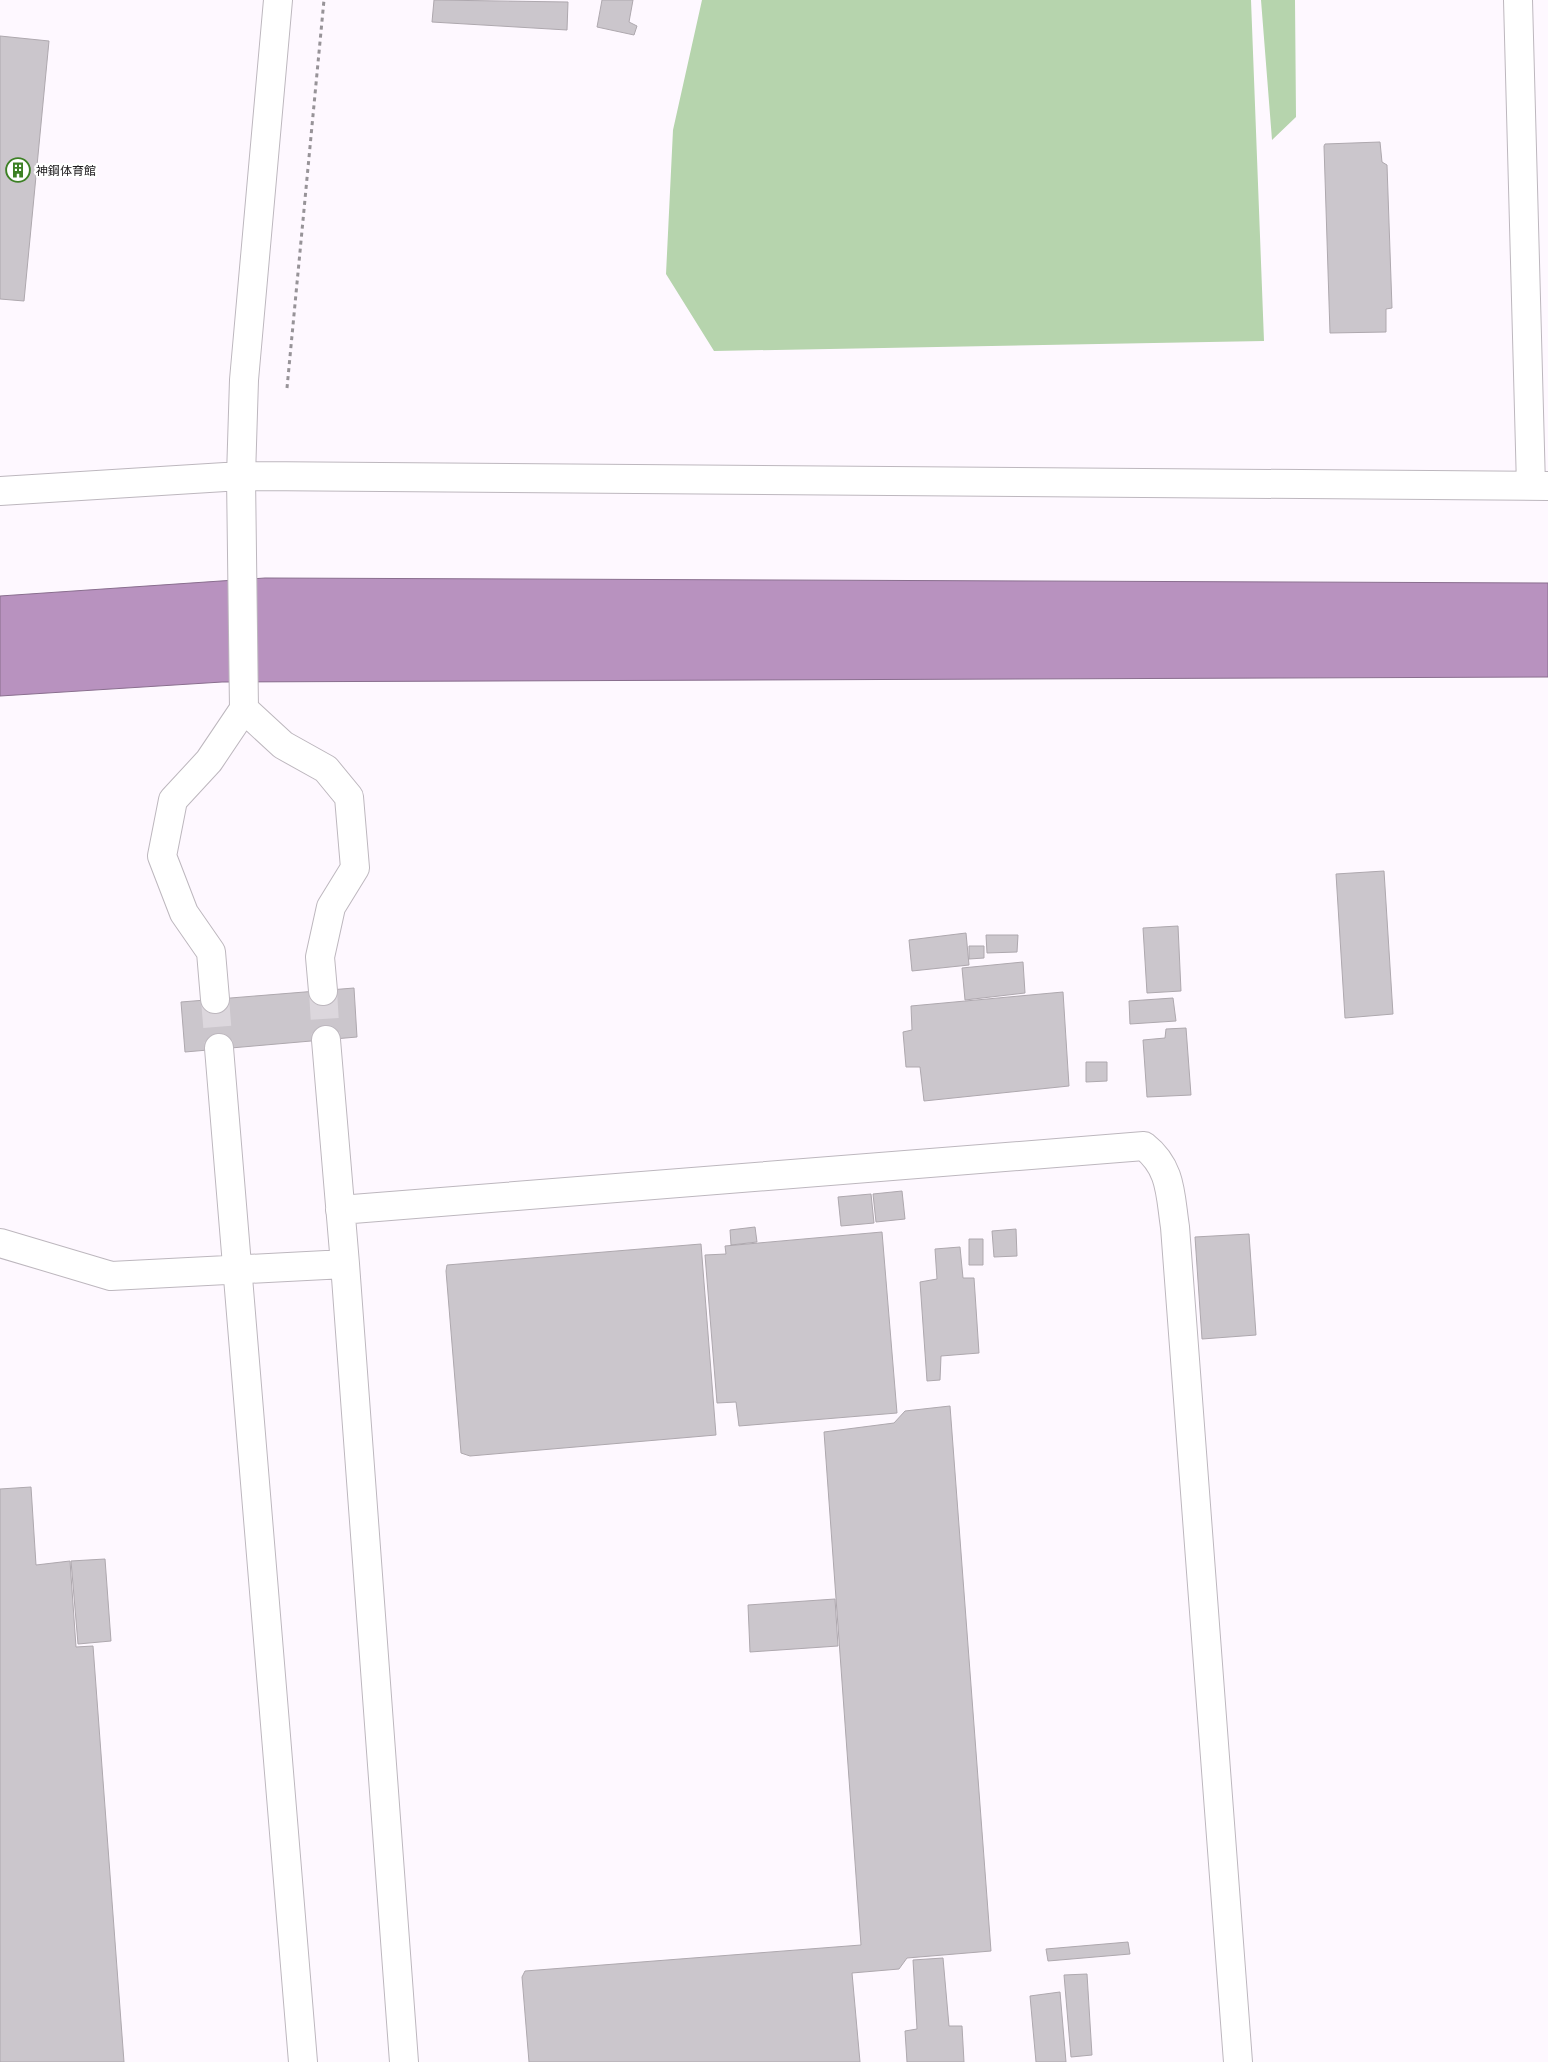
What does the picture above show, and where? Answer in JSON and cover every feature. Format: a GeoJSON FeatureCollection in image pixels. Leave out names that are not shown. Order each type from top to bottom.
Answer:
{"type":"FeatureCollection","features":[{"type":"Feature","properties":{"kind":"street"},"geometry":{"type":"LineString","coordinates":[[215,999],[211,952],[184,913],[162,856],[172,800],[209,761],[244,709],[241,476],[244,380],[278,0]]}},
{"type":"Feature","properties":{"kind":"street"},"geometry":{"type":"LineString","coordinates":[[0,491],[241,476],[1540,486],[1518,0]]}},
{"type":"Feature","properties":{"kind":"street"},"geometry":{"type":"LineString","coordinates":[[244,709],[283,745],[326,769],[349,798],[355,868],[331,907],[320,957],[323,991]]}},
{"type":"Feature","properties":{"kind":"street"},"geometry":{"type":"LineString","coordinates":[[326,1040],[345,1264],[404,2062]]}},
{"type":"Feature","properties":{"kind":"street"},"geometry":{"type":"LineString","coordinates":[[219,1048],[303,2062]]}},
{"type":"Feature","properties":{"kind":"street"},"geometry":{"type":"LineString","coordinates":[[340,1210],[1144,1146],[1156,1155],[1167,1173],[1174,1227],[1238,2062]]}},
{"type":"Feature","properties":{"kind":"street"},"geometry":{"type":"LineString","coordinates":[[0,1243],[111,1276],[345,1264]]}},
{"type":"Feature","properties":{"kind":"path"},"geometry":{"type":"LineString","coordinates":[[287,388],[324,0]]}},
{"type":"Feature","properties":{"kind":"green space"},"geometry":{"type":"Polygon","coordinates":[[[702,0],[1251,0],[1264,341],[714,351],[666,274],[673,130],[702,0]]]}},
{"type":"Feature","properties":{"kind":"green space"},"geometry":{"type":"Polygon","coordinates":[[[1261,0],[1295,0],[1296,117],[1272,140],[1261,0]]]}},
{"type":"Feature","properties":{"kind":"shaded area"},"geometry":{"type":"Polygon","coordinates":[[[265,578],[1548,583],[1548,677],[222,682],[0,696],[0,596],[265,578]]]}},
{"type":"Feature","properties":{"kind":"building"},"geometry":{"type":"Polygon","coordinates":[[[434,0],[568,2],[567,30],[432,22],[434,0]]]}},
{"type":"Feature","properties":{"kind":"building"},"geometry":{"type":"Polygon","coordinates":[[[602,0],[633,0],[629,22],[637,26],[634,35],[597,27],[602,0]]]}},
{"type":"Feature","properties":{"kind":"building","name":"神鋼体育館"},"geometry":{"type":"Polygon","coordinates":[[[0,36],[49,41],[24,301],[0,299],[0,36]]]}},
{"type":"Feature","properties":{"kind":"building"},"geometry":{"type":"Polygon","coordinates":[[[1380,142],[1382,162],[1387,165],[1392,308],[1386,309],[1386,332],[1330,333],[1324,146],[1325,144],[1380,142]]]}},
{"type":"Feature","properties":{"kind":"building"},"geometry":{"type":"Polygon","coordinates":[[[1384,871],[1393,1014],[1345,1018],[1336,874],[1384,871]]]}},
{"type":"Feature","properties":{"kind":"building"},"geometry":{"type":"Polygon","coordinates":[[[1178,926],[1181,991],[1147,993],[1143,928],[1178,926]]]}},
{"type":"Feature","properties":{"kind":"building"},"geometry":{"type":"Polygon","coordinates":[[[966,933],[969,965],[912,971],[909,940],[966,933]]]}},
{"type":"Feature","properties":{"kind":"building"},"geometry":{"type":"Polygon","coordinates":[[[986,935],[1018,935],[1017,952],[987,953],[986,935]]]}},
{"type":"Feature","properties":{"kind":"building"},"geometry":{"type":"Polygon","coordinates":[[[969,946],[984,946],[984,958],[969,959],[969,946]]]}},
{"type":"Feature","properties":{"kind":"building"},"geometry":{"type":"Polygon","coordinates":[[[1023,962],[1025,993],[965,1000],[962,968],[1023,962]]]}},
{"type":"Feature","properties":{"kind":"building"},"geometry":{"type":"Polygon","coordinates":[[[354,988],[357,1037],[185,1052],[181,1002],[354,988]]]}},
{"type":"Feature","properties":{"kind":"building"},"geometry":{"type":"Polygon","coordinates":[[[1063,992],[1069,1086],[924,1101],[920,1067],[906,1067],[903,1032],[912,1030],[911,1006],[1063,992]]]}},
{"type":"Feature","properties":{"kind":"building"},"geometry":{"type":"Polygon","coordinates":[[[1173,998],[1176,1021],[1130,1024],[1129,1001],[1173,998]]]}},
{"type":"Feature","properties":{"kind":"building"},"geometry":{"type":"Polygon","coordinates":[[[1186,1028],[1191,1095],[1147,1097],[1143,1040],[1165,1038],[1166,1029],[1186,1028]]]}},
{"type":"Feature","properties":{"kind":"building"},"geometry":{"type":"Polygon","coordinates":[[[1086,1062],[1107,1062],[1107,1081],[1086,1082],[1086,1062]]]}},
{"type":"Feature","properties":{"kind":"building"},"geometry":{"type":"Polygon","coordinates":[[[902,1191],[905,1219],[876,1222],[873,1194],[902,1191]]]}},
{"type":"Feature","properties":{"kind":"building"},"geometry":{"type":"Polygon","coordinates":[[[871,1194],[874,1223],[841,1226],[838,1197],[871,1194]]]}},
{"type":"Feature","properties":{"kind":"building"},"geometry":{"type":"Polygon","coordinates":[[[755,1227],[757,1242],[731,1245],[730,1230],[755,1227]]]}},
{"type":"Feature","properties":{"kind":"building"},"geometry":{"type":"Polygon","coordinates":[[[1016,1229],[1017,1256],[994,1257],[992,1231],[1016,1229]]]}},
{"type":"Feature","properties":{"kind":"building"},"geometry":{"type":"Polygon","coordinates":[[[882,1232],[897,1413],[739,1426],[736,1402],[717,1403],[705,1255],[726,1254],[725,1246],[882,1232]]]}},
{"type":"Feature","properties":{"kind":"building"},"geometry":{"type":"Polygon","coordinates":[[[1249,1234],[1256,1335],[1202,1339],[1195,1237],[1249,1234]]]}},
{"type":"Feature","properties":{"kind":"building"},"geometry":{"type":"Polygon","coordinates":[[[969,1239],[983,1239],[983,1265],[969,1265],[969,1239]]]}},
{"type":"Feature","properties":{"kind":"building"},"geometry":{"type":"Polygon","coordinates":[[[701,1244],[716,1435],[470,1456],[461,1453],[447,1265],[701,1244]]]}},
{"type":"Feature","properties":{"kind":"building"},"geometry":{"type":"Polygon","coordinates":[[[960,1247],[963,1278],[974,1278],[979,1353],[941,1356],[940,1380],[927,1381],[920,1282],[937,1279],[935,1249],[960,1247]]]}},
{"type":"Feature","properties":{"kind":"building"},"geometry":{"type":"Polygon","coordinates":[[[950,1406],[991,1951],[907,1958],[899,1969],[852,1973],[860,2062],[529,2062],[522,1977],[525,1971],[861,1945],[824,1432],[894,1423],[905,1411],[950,1406]]]}},
{"type":"Feature","properties":{"kind":"building"},"geometry":{"type":"Polygon","coordinates":[[[31,1487],[36,1565],[70,1561],[76,1647],[93,1646],[124,2062],[0,2062],[0,1489],[31,1487]]]}},
{"type":"Feature","properties":{"kind":"building"},"geometry":{"type":"Polygon","coordinates":[[[105,1559],[111,1641],[78,1644],[71,1561],[105,1559]]]}},
{"type":"Feature","properties":{"kind":"building"},"geometry":{"type":"Polygon","coordinates":[[[835,1599],[838,1646],[750,1652],[748,1605],[835,1599]]]}},
{"type":"Feature","properties":{"kind":"building"},"geometry":{"type":"Polygon","coordinates":[[[1128,1942],[1130,1954],[1048,1961],[1046,1949],[1128,1942]]]}},
{"type":"Feature","properties":{"kind":"building"},"geometry":{"type":"Polygon","coordinates":[[[943,1958],[949,2026],[962,2026],[964,2062],[907,2062],[905,2031],[917,2029],[913,1960],[943,1958]]]}},
{"type":"Feature","properties":{"kind":"building"},"geometry":{"type":"Polygon","coordinates":[[[1087,1974],[1092,2055],[1071,2057],[1064,1975],[1087,1974]]]}},
{"type":"Feature","properties":{"kind":"building"},"geometry":{"type":"Polygon","coordinates":[[[1060,1992],[1066,2062],[1036,2062],[1030,1996],[1060,1992]]]}},
{"type":"Feature","properties":{"kind":"tunnel"},"geometry":{"type":"LineString","coordinates":[[323,991],[326,1040]]}},
{"type":"Feature","properties":{"kind":"tunnel"},"geometry":{"type":"LineString","coordinates":[[215,999],[219,1048]]}},
{"type":"Feature","properties":{"kind":"place","name":"神鋼体育館"},"geometry":{"type":"Point","coordinates":[18,170]}}]}
